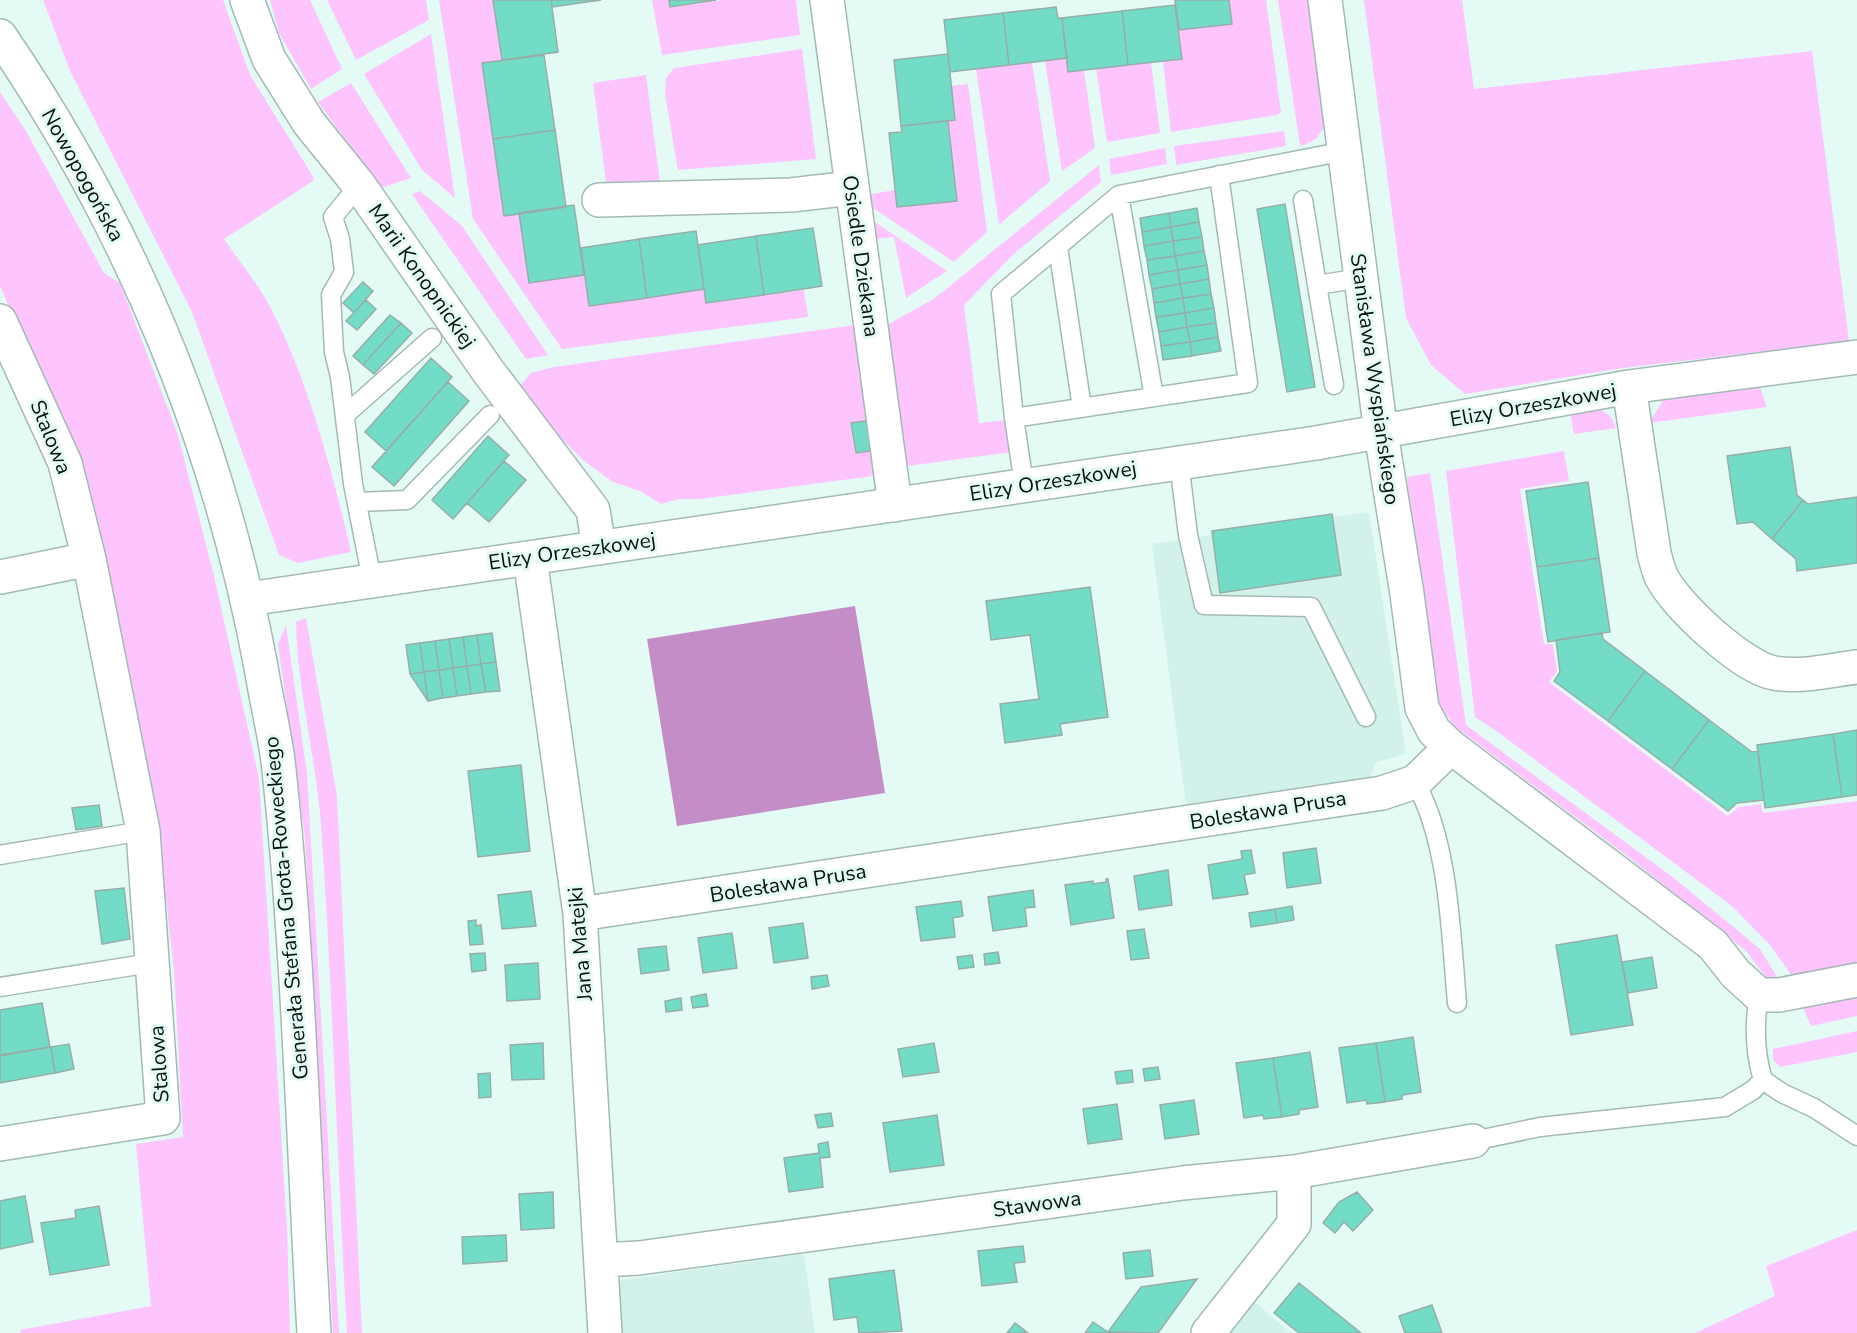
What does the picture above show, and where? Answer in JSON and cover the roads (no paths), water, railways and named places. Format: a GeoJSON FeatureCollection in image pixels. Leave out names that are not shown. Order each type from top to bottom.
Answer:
{"type":"FeatureCollection","features":[{"type":"Feature","properties":{"kind":"street","name":"Marii Konopnickiej"},"geometry":{"type":"LineString","coordinates":[[247,0],[269,59],[309,123],[359,185],[488,371],[593,510],[599,548]]}},
{"type":"Feature","properties":{"kind":"street","name":"Stanisława Wyspiańskiego"},"geometry":{"type":"LineString","coordinates":[[1325,0],[1381,433],[1407,594],[1422,708],[1434,731],[1451,747]]}},
{"type":"Feature","properties":{"kind":"street","name":"Osiedle Dziekana"},"geometry":{"type":"LineString","coordinates":[[836,2],[852,188],[894,505]]}},
{"type":"Feature","properties":{"kind":"street","name":"Nowopogońska"},"geometry":{"type":"LineString","coordinates":[[0,36],[50,112],[94,190],[158,319]]}},
{"type":"Feature","properties":{"kind":"street"},"geometry":{"type":"LineString","coordinates":[[599,200],[791,195],[852,188]]}},
{"type":"Feature","properties":{"kind":"street","name":"Generała Stefana Grota-Roweckiego"},"geometry":{"type":"LineString","coordinates":[[158,319],[208,453],[248,599],[278,759],[291,912],[314,1333]]}},
{"type":"Feature","properties":{"kind":"street","name":"Stalowa"},"geometry":{"type":"LineString","coordinates":[[0,321],[65,463],[89,559],[143,838],[163,1118],[0,1144]]}},
{"type":"Feature","properties":{"kind":"street","name":"Elizy Orzeszkowej"},"geometry":{"type":"LineString","coordinates":[[248,599],[1381,433],[1629,387],[1857,357]]}},
{"type":"Feature","properties":{"kind":"street"},"geometry":{"type":"LineString","coordinates":[[1629,387],[1654,554],[1661,577],[1679,600],[1713,635],[1750,664],[1774,673],[1806,674],[1857,666]]}},
{"type":"Feature","properties":{"kind":"street","name":"Jana Matejki"},"geometry":{"type":"LineString","coordinates":[[530,558],[580,914],[605,1333]]}},
{"type":"Feature","properties":{"kind":"street"},"geometry":{"type":"LineString","coordinates":[[0,578],[89,559]]}},
{"type":"Feature","properties":{"kind":"street"},"geometry":{"type":"LineString","coordinates":[[1451,747],[1713,945],[1735,973],[1759,995],[1779,995],[1857,980]]}},
{"type":"Feature","properties":{"kind":"street","name":"Bolesława Prusa"},"geometry":{"type":"LineString","coordinates":[[580,914],[1382,793],[1415,782],[1451,747]]}},
{"type":"Feature","properties":{"kind":"street","name":"Stawowa"},"geometry":{"type":"LineString","coordinates":[[601,1260],[639,1258],[1183,1184],[1294,1172],[1473,1141]]}},
{"type":"Feature","properties":{"kind":"street"},"geometry":{"type":"LineString","coordinates":[[1208,1333],[1294,1224],[1294,1172]]}},
{"type":"Feature","properties":{"kind":"lane"},"geometry":{"type":"LineString","coordinates":[[1024,484],[1014,418],[1001,294],[1119,195],[1345,151]]}},
{"type":"Feature","properties":{"kind":"lane"},"geometry":{"type":"LineString","coordinates":[[1014,418],[1248,383],[1219,176]]}},
{"type":"Feature","properties":{"kind":"lane"},"geometry":{"type":"LineString","coordinates":[[359,185],[333,217],[340,239],[344,272],[331,295],[334,352],[357,502],[372,580]]}},
{"type":"Feature","properties":{"kind":"lane"},"geometry":{"type":"LineString","coordinates":[[1119,195],[1154,397]]}},
{"type":"Feature","properties":{"kind":"lane"},"geometry":{"type":"LineString","coordinates":[[1303,200],[1334,385]]}},
{"type":"Feature","properties":{"kind":"lane"},"geometry":{"type":"LineString","coordinates":[[1058,247],[1082,408]]}},
{"type":"Feature","properties":{"kind":"lane"},"geometry":{"type":"LineString","coordinates":[[1317,285],[1361,278]]}},
{"type":"Feature","properties":{"kind":"lane"},"geometry":{"type":"LineString","coordinates":[[345,415],[432,338]]}},
{"type":"Feature","properties":{"kind":"lane"},"geometry":{"type":"LineString","coordinates":[[357,502],[407,500],[490,415]]}},
{"type":"Feature","properties":{"kind":"lane"},"geometry":{"type":"LineString","coordinates":[[1179,462],[1188,535],[1204,605],[1311,607],[1366,717]]}},
{"type":"Feature","properties":{"kind":"lane"},"geometry":{"type":"LineString","coordinates":[[1415,782],[1424,798],[1437,835],[1451,932],[1457,1003]]}},
{"type":"Feature","properties":{"kind":"lane"},"geometry":{"type":"LineString","coordinates":[[0,855],[143,838]]}},
{"type":"Feature","properties":{"kind":"lane"},"geometry":{"type":"LineString","coordinates":[[0,987],[151,963]]}},
{"type":"Feature","properties":{"kind":"lane"},"geometry":{"type":"LineString","coordinates":[[1759,995],[1754,1024],[1758,1064],[1763,1080],[1782,1093],[1814,1108],[1857,1137]]}},
{"type":"Feature","properties":{"kind":"lane"},"geometry":{"type":"LineString","coordinates":[[1473,1141],[1540,1127],[1725,1107],[1753,1090],[1763,1080]]}}]}
